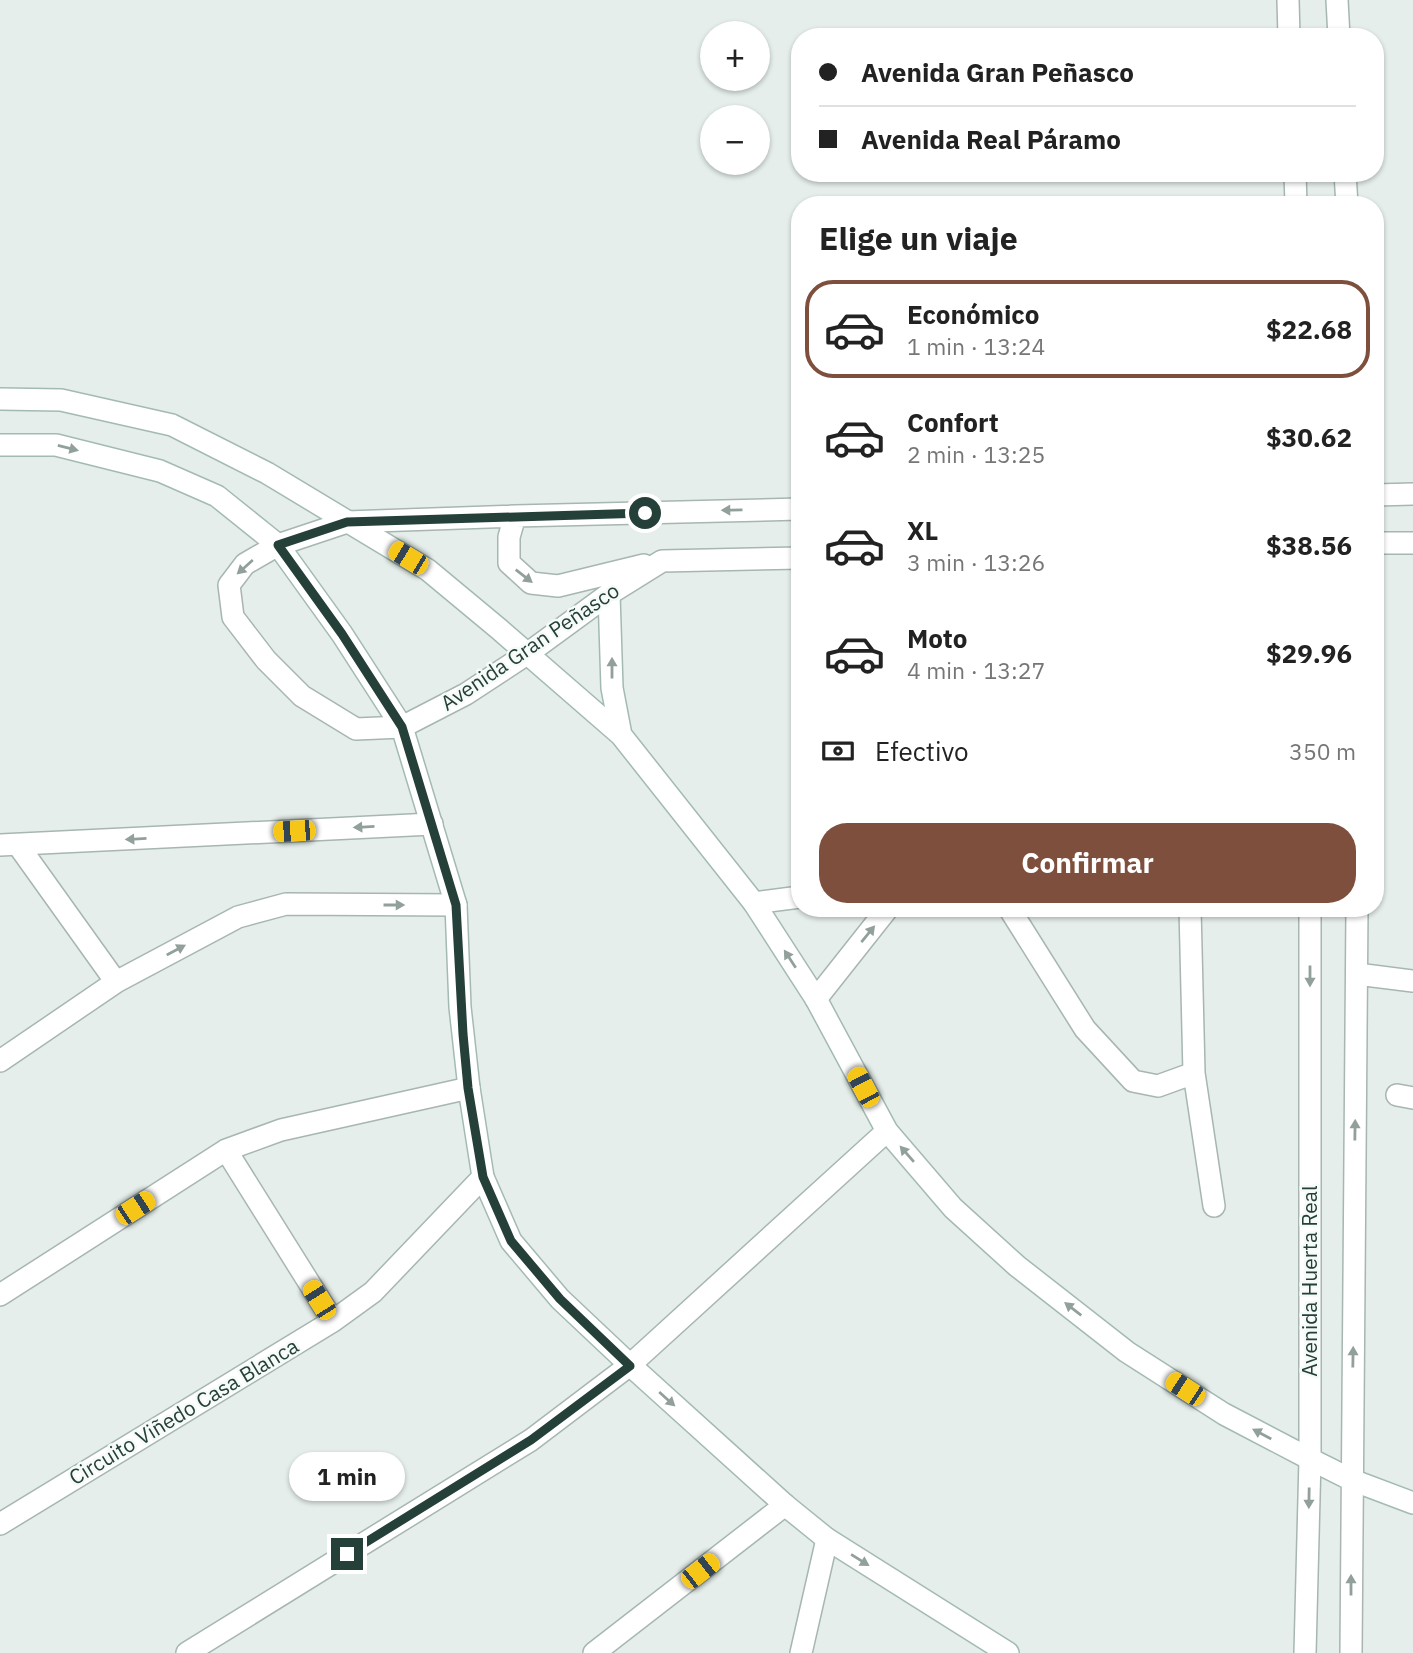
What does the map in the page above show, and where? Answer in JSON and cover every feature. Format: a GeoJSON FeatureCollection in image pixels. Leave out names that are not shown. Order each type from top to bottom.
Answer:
{"type":"FeatureCollection","features":[{"type":"Feature","properties":{"kind":"street"},"geometry":{"type":"LineString","coordinates":[[1288,0],[1289,28]]}},
{"type":"Feature","properties":{"kind":"street"},"geometry":{"type":"LineString","coordinates":[[1337,0],[1339,28]]}},
{"type":"Feature","properties":{"kind":"street"},"geometry":{"type":"LineString","coordinates":[[0,399],[61,400],[173,425],[267,473],[428,570],[621,735],[754,904],[816,999],[887,1131],[953,1208],[1017,1266],[1127,1352],[1224,1413],[1310,1459],[1352,1480],[1413,1503]]}},
{"type":"Feature","properties":{"kind":"street"},"geometry":{"type":"LineString","coordinates":[[0,445],[56,444],[160,471],[217,496],[278,545],[342,634],[402,727],[456,905],[460,1007],[468,1088],[483,1177],[511,1241],[560,1299],[630,1366],[785,1505],[827,1539],[1007,1653]]}},
{"type":"Feature","properties":{"kind":"street"},"geometry":{"type":"LineString","coordinates":[[1384,495],[1413,494]]}},
{"type":"Feature","properties":{"kind":"street","name":"Avenida Gran Peñasco"},"geometry":{"type":"LineString","coordinates":[[662,561],[609,594],[527,654],[466,694],[402,727],[356,729],[302,696],[266,660],[233,617],[229,585],[245,564],[278,545],[347,522],[791,509]]}},
{"type":"Feature","properties":{"kind":"street","name":"Avenida Gran Peñasco"},"geometry":{"type":"LineString","coordinates":[[515,516],[509,537],[509,563],[531,583],[558,586],[662,561],[791,558]]}},
{"type":"Feature","properties":{"kind":"street"},"geometry":{"type":"LineString","coordinates":[[1384,543],[1413,543]]}},
{"type":"Feature","properties":{"kind":"street"},"geometry":{"type":"LineString","coordinates":[[609,594],[612,688],[621,735]]}},
{"type":"Feature","properties":{"kind":"street"},"geometry":{"type":"LineString","coordinates":[[9,845],[432,824]]}},
{"type":"Feature","properties":{"kind":"street"},"geometry":{"type":"LineString","coordinates":[[9,845],[116,982]]}},
{"type":"Feature","properties":{"kind":"street"},"geometry":{"type":"LineString","coordinates":[[754,904],[791,898]]}},
{"type":"Feature","properties":{"kind":"street"},"geometry":{"type":"LineString","coordinates":[[0,1061],[116,982],[238,917],[286,904],[456,905]]}},
{"type":"Feature","properties":{"kind":"street"},"geometry":{"type":"LineString","coordinates":[[816,999],[881,917]]}},
{"type":"Feature","properties":{"kind":"street"},"geometry":{"type":"LineString","coordinates":[[1015,917],[1085,1029],[1133,1082],[1158,1086],[1194,1073]]}},
{"type":"Feature","properties":{"kind":"street"},"geometry":{"type":"LineString","coordinates":[[1190,917],[1194,1073],[1214,1206]]}},
{"type":"Feature","properties":{"kind":"street","name":"Avenida Huerta Real"},"geometry":{"type":"LineString","coordinates":[[1305,1653],[1310,1459],[1310,917]]}},
{"type":"Feature","properties":{"kind":"street","name":"Avenida Huerta Real"},"geometry":{"type":"LineString","coordinates":[[1350,1653],[1357,917]]}},
{"type":"Feature","properties":{"kind":"street"},"geometry":{"type":"LineString","coordinates":[[1357,974],[1413,981]]}},
{"type":"Feature","properties":{"kind":"street"},"geometry":{"type":"LineString","coordinates":[[0,1294],[226,1150],[281,1130],[468,1088]]}},
{"type":"Feature","properties":{"kind":"street"},"geometry":{"type":"LineString","coordinates":[[187,1653],[531,1440],[630,1366],[887,1131]]}},
{"type":"Feature","properties":{"kind":"street"},"geometry":{"type":"LineString","coordinates":[[226,1150],[333,1321]]}},
{"type":"Feature","properties":{"kind":"street","name":"Circuito Viñedo Casa Blanca"},"geometry":{"type":"LineString","coordinates":[[0,1524],[333,1321],[373,1292],[483,1177]]}},
{"type":"Feature","properties":{"kind":"street"},"geometry":{"type":"LineString","coordinates":[[594,1653],[785,1505]]}},
{"type":"Feature","properties":{"kind":"street"},"geometry":{"type":"LineString","coordinates":[[801,1653],[827,1539]]}},
{"type":"Feature","properties":{"kind":"route"},"geometry":{"type":"LineString","coordinates":[[347,1554],[531,1440],[630,1366],[560,1299],[511,1241],[483,1177],[468,1088],[460,1007],[456,905],[402,727],[342,634],[278,545],[347,522],[645,513]]}}]}
